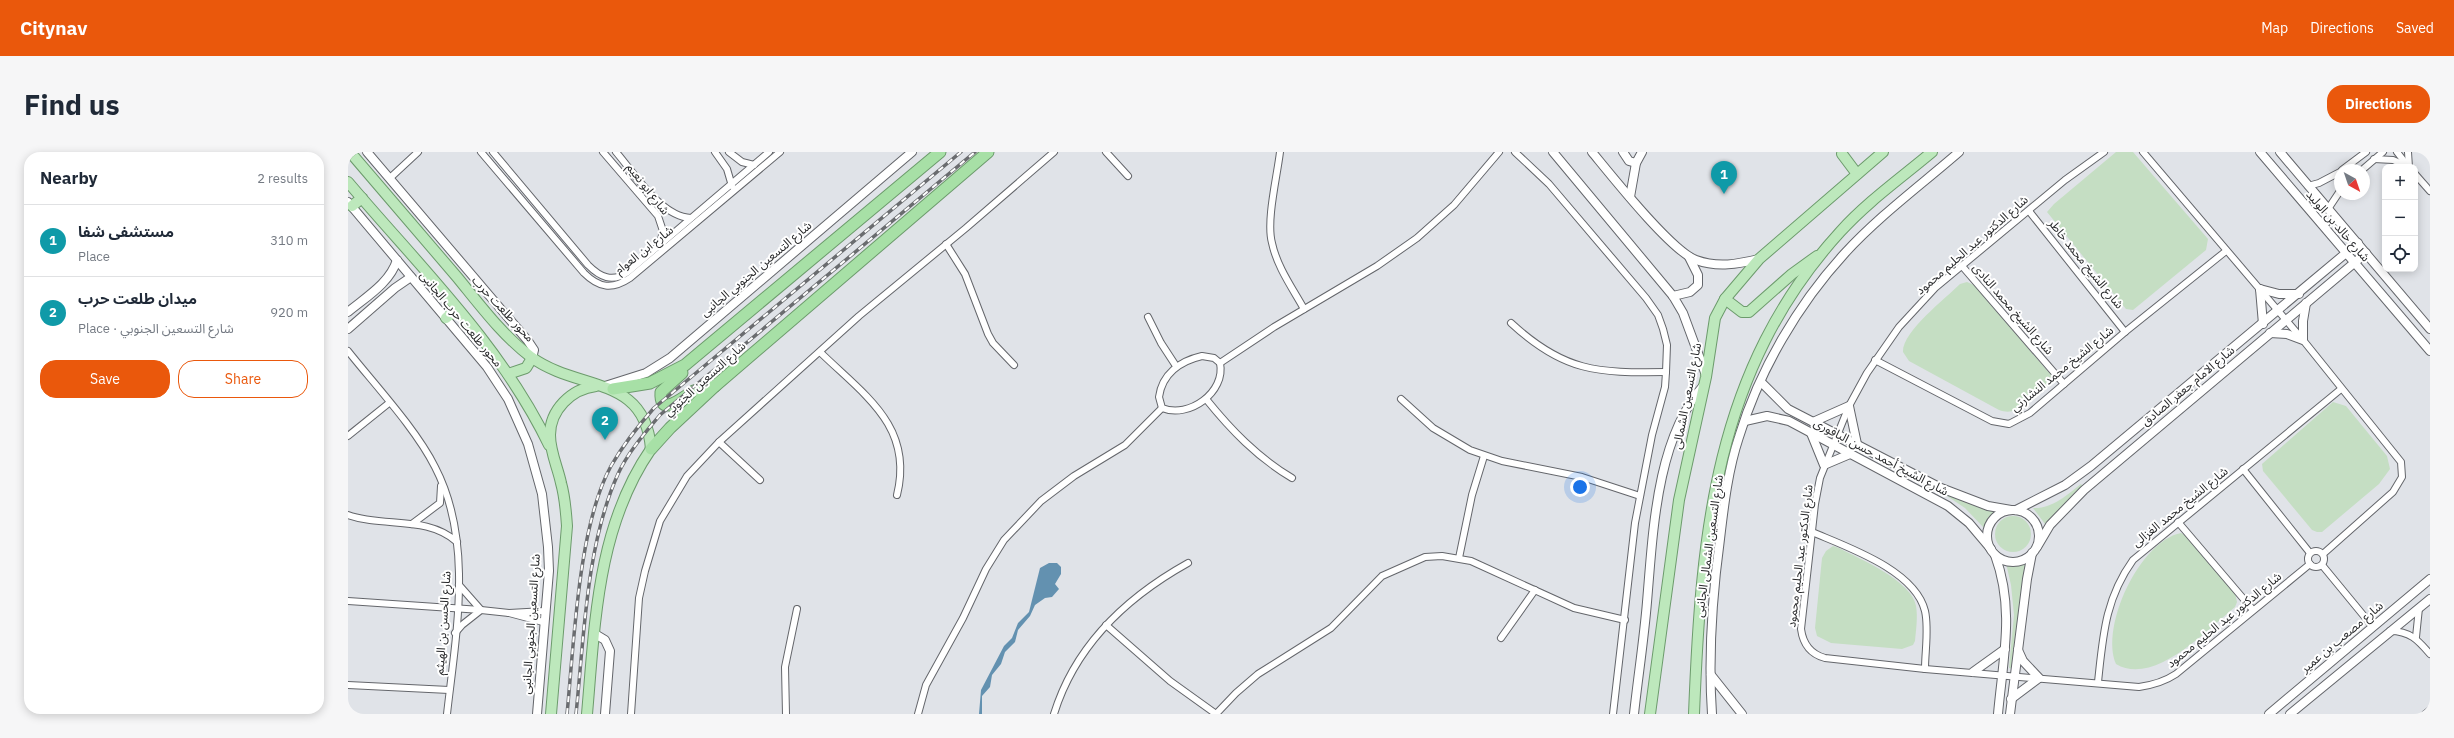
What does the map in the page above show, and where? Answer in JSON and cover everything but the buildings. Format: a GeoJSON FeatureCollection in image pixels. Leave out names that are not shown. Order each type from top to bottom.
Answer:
{"type":"FeatureCollection","features":[{"type":"Feature","properties":{"kind":"highway","name":"شارع التسعين الجنوبي"},"geometry":{"type":"LineString","coordinates":[[606,387],[650,383],[685,365],[940,152]]}},
{"type":"Feature","properties":{"kind":"highway","name":"شارع التسعين الجنوبي"},"geometry":{"type":"LineString","coordinates":[[651,449],[670,428],[715,386],[988,152]]}},
{"type":"Feature","properties":{"kind":"highway"},"geometry":{"type":"LineString","coordinates":[[685,365],[679,377],[661,392],[660,398],[664,403],[669,406],[675,404],[694,391],[715,386]]}},
{"type":"Feature","properties":{"kind":"main road","name":"محور طلعت حرب"},"geometry":{"type":"LineString","coordinates":[[350,152],[490,317],[532,358],[564,374],[606,387],[629,398],[643,415],[648,428],[651,449]]}},
{"type":"Feature","properties":{"kind":"main road","name":"شارع التسعين الشمالى"},"geometry":{"type":"LineString","coordinates":[[1650,714],[1679,500],[1706,380],[1715,318],[1725,299],[1760,259],[1883,152]]}},
{"type":"Feature","properties":{"kind":"main road"},"geometry":{"type":"LineString","coordinates":[[1694,714],[1697,632],[1708,525],[1723,448],[1739,398],[1766,338],[1792,293],[1823,252],[1850,222],[1932,152]]}},
{"type":"Feature","properties":{"kind":"main road"},"geometry":{"type":"LineString","coordinates":[[1842,154],[1857,174]]}},
{"type":"Feature","properties":{"kind":"main road"},"geometry":{"type":"LineString","coordinates":[[348,182],[456,309],[508,374],[534,415],[553,453]]}},
{"type":"Feature","properties":{"kind":"main road"},"geometry":{"type":"LineString","coordinates":[[350,204],[362,198]]}},
{"type":"Feature","properties":{"kind":"main road"},"geometry":{"type":"LineString","coordinates":[[1725,299],[1742,312],[1749,312],[1801,267],[1823,252]]}},
{"type":"Feature","properties":{"kind":"main road"},"geometry":{"type":"LineString","coordinates":[[446,318],[456,309]]}},
{"type":"Feature","properties":{"kind":"main road"},"geometry":{"type":"LineString","coordinates":[[508,374],[520,371],[532,358]]}},
{"type":"Feature","properties":{"kind":"main road","name":"شارع التسعين الجنوبي"},"geometry":{"type":"LineString","coordinates":[[551,714],[567,526],[564,496],[553,453],[551,428],[558,408],[574,393],[588,387],[606,387]]}},
{"type":"Feature","properties":{"kind":"main road","name":"شارع التسعين الجنوبي"},"geometry":{"type":"LineString","coordinates":[[587,714],[599,589],[610,540],[630,485],[651,449]]}},
{"type":"Feature","properties":{"kind":"street"},"geometry":{"type":"LineString","coordinates":[[368,152],[528,341],[534,350],[532,358]]}},
{"type":"Feature","properties":{"kind":"street"},"geometry":{"type":"LineString","coordinates":[[390,178],[418,152]]}},
{"type":"Feature","properties":{"kind":"street","name":"شارع ابن العوام"},"geometry":{"type":"LineString","coordinates":[[481,152],[592,280],[602,286],[614,286],[630,278],[780,152]]}},
{"type":"Feature","properties":{"kind":"street","name":"شارع ابن العوام"},"geometry":{"type":"LineString","coordinates":[[493,152],[554,226],[597,274],[610,278],[622,276],[769,152]]}},
{"type":"Feature","properties":{"kind":"street","name":"شارع ابو نعيم"},"geometry":{"type":"LineString","coordinates":[[604,152],[658,216],[663,231],[660,244]]}},
{"type":"Feature","properties":{"kind":"street","name":"شارع ابو نعيم"},"geometry":{"type":"LineString","coordinates":[[616,152],[668,211],[683,218],[691,218]]}},
{"type":"Feature","properties":{"kind":"street"},"geometry":{"type":"LineString","coordinates":[[715,152],[727,170],[731,184],[735,190]]}},
{"type":"Feature","properties":{"kind":"street"},"geometry":{"type":"LineString","coordinates":[[729,152],[742,162],[754,165]]}},
{"type":"Feature","properties":{"kind":"street","name":"شارع التسعين الجنوبي الجانبى"},"geometry":{"type":"LineString","coordinates":[[606,387],[646,373],[670,358],[911,152]]}},
{"type":"Feature","properties":{"kind":"street"},"geometry":{"type":"LineString","coordinates":[[631,714],[639,598],[652,545],[660,521],[687,476],[719,442],[859,316],[1054,152]]}},
{"type":"Feature","properties":{"kind":"street"},"geometry":{"type":"LineString","coordinates":[[1106,152],[1128,176]]}},
{"type":"Feature","properties":{"kind":"street"},"geometry":{"type":"LineString","coordinates":[[1280,152],[1270,216],[1271,243],[1275,256],[1304,309]]}},
{"type":"Feature","properties":{"kind":"street"},"geometry":{"type":"LineString","coordinates":[[1220,363],[1304,309],[1378,266],[1417,238],[1454,205],[1499,152]]}},
{"type":"Feature","properties":{"kind":"street"},"geometry":{"type":"LineString","coordinates":[[1515,152],[1549,184],[1652,306],[1658,315],[1666,345],[1665,387],[1652,435],[1640,496],[1613,714]]}},
{"type":"Feature","properties":{"kind":"street"},"geometry":{"type":"LineString","coordinates":[[1552,152],[1673,296],[1684,313],[1706,380],[1692,398],[1679,420],[1665,470],[1650,552],[1643,642],[1634,714]]}},
{"type":"Feature","properties":{"kind":"street"},"geometry":{"type":"LineString","coordinates":[[1592,152],[1630,197],[1675,245],[1689,257],[1696,260],[1733,266],[1760,259]]}},
{"type":"Feature","properties":{"kind":"street"},"geometry":{"type":"LineString","coordinates":[[1623,152],[1629,161],[1636,163]]}},
{"type":"Feature","properties":{"kind":"street"},"geometry":{"type":"LineString","coordinates":[[1630,197],[1636,163],[1642,152]]}},
{"type":"Feature","properties":{"kind":"street","name":"شارع التسعين الشمالى الجانبى"},"geometry":{"type":"LineString","coordinates":[[1712,714],[1710,623],[1723,513],[1738,438],[1760,382],[1805,305],[1845,253],[1886,214],[1959,152]]}},
{"type":"Feature","properties":{"kind":"street","name":"شارع الدكتور عبد الحليم محمود"},"geometry":{"type":"LineString","coordinates":[[2104,152],[1935,288],[1911,313],[1875,360],[1849,406],[1832,444],[1824,465],[1817,491],[1801,629],[1802,638],[1810,651],[1817,656],[1825,658],[2002,676],[2139,686],[2165,681],[2310,564]]}},
{"type":"Feature","properties":{"kind":"street"},"geometry":{"type":"LineString","coordinates":[[2143,152],[2303,340],[2341,389],[2396,454],[2403,469],[2402,477],[2393,492],[2323,554]]}},
{"type":"Feature","properties":{"kind":"street","name":"شارع خالد بن الوليد"},"geometry":{"type":"LineString","coordinates":[[2260,152],[2430,351]]}},
{"type":"Feature","properties":{"kind":"street","name":"شارع خالد بن الوليد"},"geometry":{"type":"LineString","coordinates":[[2280,152],[2430,329]]}},
{"type":"Feature","properties":{"kind":"street"},"geometry":{"type":"LineString","coordinates":[[2350,164],[2366,152]]}},
{"type":"Feature","properties":{"kind":"street"},"geometry":{"type":"LineString","coordinates":[[2369,164],[2383,152]]}},
{"type":"Feature","properties":{"kind":"street"},"geometry":{"type":"LineString","coordinates":[[2397,152],[2407,164]]}},
{"type":"Feature","properties":{"kind":"street"},"geometry":{"type":"LineString","coordinates":[[2408,152],[2409,164]]}},
{"type":"Feature","properties":{"kind":"street"},"geometry":{"type":"LineString","coordinates":[[2374,159],[2393,160],[2402,164]]}},
{"type":"Feature","properties":{"kind":"street"},"geometry":{"type":"LineString","coordinates":[[2308,186],[2319,183],[2334,175]]}},
{"type":"Feature","properties":{"kind":"street"},"geometry":{"type":"LineString","coordinates":[[2418,177],[2430,191]]}},
{"type":"Feature","properties":{"kind":"street"},"geometry":{"type":"LineString","coordinates":[[2328,209],[2334,200]]}},
{"type":"Feature","properties":{"kind":"street","name":"محور طلعت حرب الجانبى"},"geometry":{"type":"LineString","coordinates":[[350,204],[446,318],[499,384],[528,444],[535,465]]}},
{"type":"Feature","properties":{"kind":"street","name":"شارع الشيخ محمد خاطر"},"geometry":{"type":"LineString","coordinates":[[2029,211],[2126,332]]}},
{"type":"Feature","properties":{"kind":"street"},"geometry":{"type":"LineString","coordinates":[[548,231],[554,226]]}},
{"type":"Feature","properties":{"kind":"street","name":"شارع الامام جعفر الصادق"},"geometry":{"type":"LineString","coordinates":[[2014,510],[2065,485],[2085,471],[2279,311],[2358,243]]}},
{"type":"Feature","properties":{"kind":"street"},"geometry":{"type":"LineString","coordinates":[[946,244],[965,274],[988,334],[993,343],[1014,365]]}},
{"type":"Feature","properties":{"kind":"street","name":"شارع الشيخ محمد النشارتي"},"geometry":{"type":"LineString","coordinates":[[1875,360],[1976,414],[2001,424],[2009,424],[2024,418],[2226,250]]}},
{"type":"Feature","properties":{"kind":"street","name":"شارع الامام جعفر الصادق"},"geometry":{"type":"LineString","coordinates":[[2010,714],[2014,677],[2034,550],[2050,525],[2078,495],[2366,253]]}},
{"type":"Feature","properties":{"kind":"street"},"geometry":{"type":"LineString","coordinates":[[1673,296],[1693,291],[1698,285],[1698,275],[1689,257]]}},
{"type":"Feature","properties":{"kind":"street"},"geometry":{"type":"LineString","coordinates":[[348,312],[388,278],[394,271],[397,260]]}},
{"type":"Feature","properties":{"kind":"street","name":"شارع الشيخ محمد النادى"},"geometry":{"type":"LineString","coordinates":[[1962,266],[2064,384]]}},
{"type":"Feature","properties":{"kind":"street"},"geometry":{"type":"LineString","coordinates":[[348,328],[395,288],[412,277]]}},
{"type":"Feature","properties":{"kind":"street"},"geometry":{"type":"LineString","coordinates":[[2260,289],[2279,294],[2299,294]]}},
{"type":"Feature","properties":{"kind":"street"},"geometry":{"type":"LineString","coordinates":[[2260,289],[2263,324]]}},
{"type":"Feature","properties":{"kind":"street"},"geometry":{"type":"LineString","coordinates":[[2303,340],[2303,321],[2306,303]]}},
{"type":"Feature","properties":{"kind":"street"},"geometry":{"type":"LineString","coordinates":[[1148,317],[1160,344],[1176,366]]}},
{"type":"Feature","properties":{"kind":"street"},"geometry":{"type":"LineString","coordinates":[[1511,323],[1545,351],[1582,368],[1620,372],[1666,372]]}},
{"type":"Feature","properties":{"kind":"street"},"geometry":{"type":"LineString","coordinates":[[2270,333],[2287,334],[2303,340]]}},
{"type":"Feature","properties":{"kind":"street","name":"شارع الحسن بن الهيثم"},"geometry":{"type":"LineString","coordinates":[[348,351],[418,439],[441,479],[457,542],[459,585],[447,714]]}},
{"type":"Feature","properties":{"kind":"street"},"geometry":{"type":"LineString","coordinates":[[820,352],[883,414],[891,427],[898,441],[902,464],[897,495]]}},
{"type":"Feature","properties":{"kind":"street"},"geometry":{"type":"LineString","coordinates":[[1162,408],[1159,398],[1161,387],[1167,376],[1176,366],[1189,359],[1202,356],[1214,358],[1220,363]]}},
{"type":"Feature","properties":{"kind":"street"},"geometry":{"type":"LineString","coordinates":[[1162,408],[1171,411],[1178,411],[1197,405],[1206,399],[1219,380],[1220,363]]}},
{"type":"Feature","properties":{"kind":"street","name":"شارع الشيخ أحمد حسن الباقورى"},"geometry":{"type":"LineString","coordinates":[[1760,382],[1788,409],[1952,493],[1988,506],[2014,510]]}},
{"type":"Feature","properties":{"kind":"street","name":"شارع الشيخ محمد الغزالى"},"geometry":{"type":"LineString","coordinates":[[2098,682],[2107,613],[2119,581],[2133,560],[2341,389]]}},
{"type":"Feature","properties":{"kind":"street"},"geometry":{"type":"LineString","coordinates":[[1206,399],[1222,420],[1254,451],[1292,478]]}},
{"type":"Feature","properties":{"kind":"street"},"geometry":{"type":"LineString","coordinates":[[1401,399],[1449,439],[1484,456],[1536,469],[1582,477],[1640,496]]}},
{"type":"Feature","properties":{"kind":"street"},"geometry":{"type":"LineString","coordinates":[[348,436],[389,403]]}},
{"type":"Feature","properties":{"kind":"street"},"geometry":{"type":"LineString","coordinates":[[1813,422],[1849,406],[1857,444]]}},
{"type":"Feature","properties":{"kind":"street"},"geometry":{"type":"LineString","coordinates":[[918,714],[926,685],[960,624],[986,569],[1004,540],[1041,500],[1074,476],[1124,445],[1162,408]]}},
{"type":"Feature","properties":{"kind":"street","name":"شارع الشيخ أحمد حسن الباقورى"},"geometry":{"type":"LineString","coordinates":[[1745,421],[1760,417],[1778,418],[1832,444],[1948,506],[1969,523],[1992,552]]}},
{"type":"Feature","properties":{"kind":"street"},"geometry":{"type":"LineString","coordinates":[[1811,433],[1824,465],[1850,454]]}},
{"type":"Feature","properties":{"kind":"street"},"geometry":{"type":"LineString","coordinates":[[719,442],[760,480]]}},
{"type":"Feature","properties":{"kind":"street"},"geometry":{"type":"LineString","coordinates":[[1459,558],[1472,495],[1484,456]]}},
{"type":"Feature","properties":{"kind":"street","name":"شارع التسعين الجنوبي الجانبى"},"geometry":{"type":"LineString","coordinates":[[535,465],[542,494],[548,547],[537,714]]}},
{"type":"Feature","properties":{"kind":"street"},"geometry":{"type":"LineString","coordinates":[[2243,469],[2310,553]]}},
{"type":"Feature","properties":{"kind":"street"},"geometry":{"type":"LineString","coordinates":[[412,524],[427,515],[440,503],[441,479]]}},
{"type":"Feature","properties":{"kind":"street"},"geometry":{"type":"LineString","coordinates":[[1992,552],[2001,559],[2013,562],[2026,559],[2034,550],[2039,535],[2036,523],[2031,517],[2014,510],[2003,512],[1990,524],[1987,532],[1992,552],[2001,573],[2007,605],[2005,649],[1998,714]]}},
{"type":"Feature","properties":{"kind":"street"},"geometry":{"type":"LineString","coordinates":[[348,515],[359,519],[412,524],[439,529],[457,542]]}},
{"type":"Feature","properties":{"kind":"street"},"geometry":{"type":"LineString","coordinates":[[2178,522],[2253,610]]}},
{"type":"Feature","properties":{"kind":"street"},"geometry":{"type":"LineString","coordinates":[[1812,532],[1875,562],[1910,585],[1920,598],[1925,612],[1925,669]]}},
{"type":"Feature","properties":{"kind":"street"},"geometry":{"type":"LineString","coordinates":[[2310,553],[2317,551],[2323,554]]}},
{"type":"Feature","properties":{"kind":"street"},"geometry":{"type":"LineString","coordinates":[[2310,553],[2308,556],[2310,564],[2315,567],[2322,565]]}},
{"type":"Feature","properties":{"kind":"street"},"geometry":{"type":"LineString","coordinates":[[2322,565],[2324,560],[2323,554]]}},
{"type":"Feature","properties":{"kind":"street"},"geometry":{"type":"LineString","coordinates":[[1106,625],[1170,681],[1216,714],[1236,692],[1258,674],[1331,628],[1382,576],[1425,557],[1442,556],[1459,558],[1490,569],[1580,610],[1625,620]]}},
{"type":"Feature","properties":{"kind":"street"},"geometry":{"type":"LineString","coordinates":[[1054,714],[1070,675],[1089,646],[1106,625],[1142,592],[1188,563]]}},
{"type":"Feature","properties":{"kind":"street"},"geometry":{"type":"LineString","coordinates":[[2322,565],[2373,627]]}},
{"type":"Feature","properties":{"kind":"street","name":"شارع مصعب بن عمير"},"geometry":{"type":"LineString","coordinates":[[2269,714],[2430,579]]}},
{"type":"Feature","properties":{"kind":"street"},"geometry":{"type":"LineString","coordinates":[[459,585],[481,610]]}},
{"type":"Feature","properties":{"kind":"street"},"geometry":{"type":"LineString","coordinates":[[1501,638],[1535,590]]}},
{"type":"Feature","properties":{"kind":"street"},"geometry":{"type":"LineString","coordinates":[[2290,714],[2430,599]]}},
{"type":"Feature","properties":{"kind":"street"},"geometry":{"type":"LineString","coordinates":[[349,602],[481,610],[509,613],[543,622]]}},
{"type":"Feature","properties":{"kind":"street"},"geometry":{"type":"LineString","coordinates":[[2416,637],[2419,608]]}},
{"type":"Feature","properties":{"kind":"street"},"geometry":{"type":"LineString","coordinates":[[786,714],[785,667],[797,609]]}},
{"type":"Feature","properties":{"kind":"street"},"geometry":{"type":"LineString","coordinates":[[455,633],[462,624],[481,610]]}},
{"type":"Feature","properties":{"kind":"street"},"geometry":{"type":"LineString","coordinates":[[509,613],[544,611]]}},
{"type":"Feature","properties":{"kind":"street"},"geometry":{"type":"LineString","coordinates":[[2390,631],[2403,632],[2416,637],[2430,654]]}},
{"type":"Feature","properties":{"kind":"street"},"geometry":{"type":"LineString","coordinates":[[595,634],[605,640],[610,651],[605,714]]}},
{"type":"Feature","properties":{"kind":"street"},"geometry":{"type":"LineString","coordinates":[[1973,672],[2005,649]]}},
{"type":"Feature","properties":{"kind":"street"},"geometry":{"type":"LineString","coordinates":[[2011,699],[2039,678],[2030,670],[2018,650]]}},
{"type":"Feature","properties":{"kind":"street"},"geometry":{"type":"LineString","coordinates":[[1711,675],[1742,714]]}},
{"type":"Feature","properties":{"kind":"street"},"geometry":{"type":"LineString","coordinates":[[348,684],[449,690]]}},
{"type":"Feature","properties":{"kind":"street"},"geometry":{"type":"LineString","coordinates":[[2425,714],[2430,710]]}},
{"type":"Feature","properties":{"kind":"green space"},"geometry":{"type":"Polygon","coordinates":[[[2116,152],[2133,152],[2208,239],[2206,250],[2133,310],[2126,309],[2047,212],[2054,204],[2116,152]]]}},
{"type":"Feature","properties":{"kind":"green space"},"geometry":{"type":"Polygon","coordinates":[[[1967,282],[1974,285],[2051,375],[2050,383],[2027,404],[2014,411],[2006,412],[1999,410],[1909,361],[1903,352],[1905,344],[1917,325],[1960,284],[1967,282]]]}},
{"type":"Feature","properties":{"kind":"green space"},"geometry":{"type":"Polygon","coordinates":[[[2333,402],[2346,406],[2387,456],[2390,469],[2379,484],[2322,532],[2317,532],[2312,530],[2263,471],[2262,464],[2333,402]]]}},
{"type":"Feature","properties":{"kind":"green space"},"geometry":{"type":"Polygon","coordinates":[[[2081,484],[2083,487],[2045,524],[2033,508],[2040,508],[2053,504],[2065,497],[2081,484]]]}},
{"type":"Feature","properties":{"kind":"green space"},"geometry":{"type":"Polygon","coordinates":[[[1941,492],[1996,511],[1984,528],[1965,508],[1941,492]]]}},
{"type":"Feature","properties":{"kind":"green space"},"geometry":{"type":"Polygon","coordinates":[[[2013,516],[2023,519],[2028,524],[2031,534],[2028,544],[2023,549],[2013,552],[2003,549],[1998,544],[1995,534],[1998,524],[2003,519],[2013,516]]]}},
{"type":"Feature","properties":{"kind":"green space"},"geometry":{"type":"Polygon","coordinates":[[[2181,533],[2187,536],[2235,593],[2237,602],[2235,607],[2196,641],[2163,662],[2147,668],[2131,669],[2116,664],[2113,648],[2114,629],[2119,608],[2127,587],[2138,568],[2151,552],[2166,539],[2181,533]]]}},
{"type":"Feature","properties":{"kind":"green space"},"geometry":{"type":"Polygon","coordinates":[[[1833,546],[1884,572],[1905,588],[1912,597],[1916,606],[1917,624],[1915,641],[1913,645],[1902,649],[1831,643],[1817,636],[1815,628],[1822,558],[1826,551],[1833,546]]]}},
{"type":"Feature","properties":{"kind":"green space"},"geometry":{"type":"Polygon","coordinates":[[[2006,563],[2026,563],[2019,608],[2014,669],[2009,668],[2014,615],[2011,585],[2006,563]]]}},
{"type":"Feature","properties":{"kind":"water"},"geometry":{"type":"Polygon","coordinates":[[[1049,563],[1057,563],[1061,567],[1061,574],[1055,584],[1059,589],[1052,597],[1045,598],[1035,605],[1030,616],[1018,630],[1015,642],[1005,652],[1001,664],[992,675],[990,687],[982,696],[982,714],[979,714],[981,690],[1004,646],[1012,638],[1018,623],[1029,612],[1040,568],[1049,563]]]}},
{"type":"Feature","properties":{"kind":"railway"},"geometry":{"type":"LineString","coordinates":[[567,714],[575,621],[584,552],[591,520],[600,491],[611,466],[626,443],[654,408],[961,152]]}},
{"type":"Feature","properties":{"kind":"railway"},"geometry":{"type":"LineString","coordinates":[[576,714],[584,623],[599,531],[607,502],[618,474],[632,450],[660,415],[975,152]]}},
{"type":"Feature","properties":{"kind":"place","name":"مستشفى شفا"},"geometry":{"type":"Point","coordinates":[1724,194]}},
{"type":"Feature","properties":{"kind":"place","name":"ميدان طلعت حرب"},"geometry":{"type":"Point","coordinates":[605,440]}}]}
